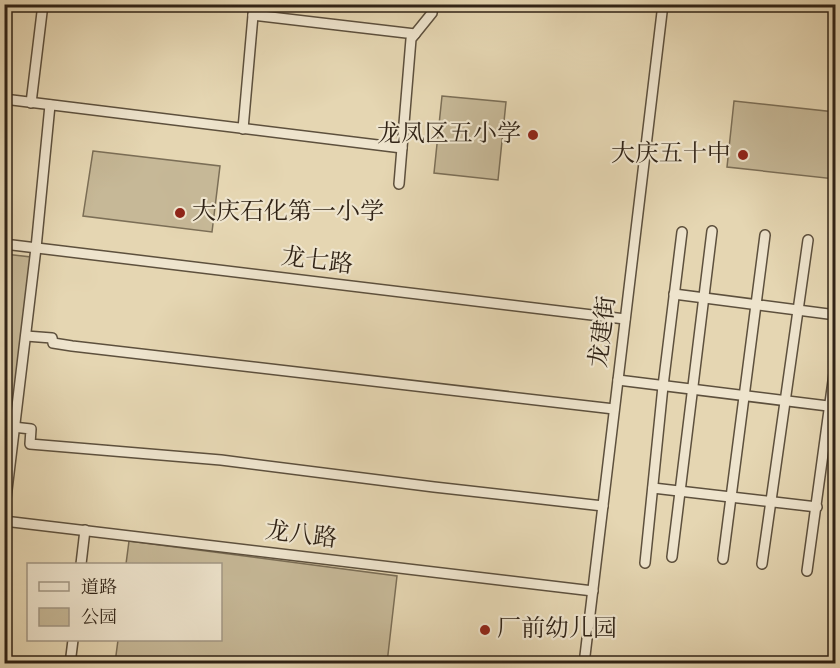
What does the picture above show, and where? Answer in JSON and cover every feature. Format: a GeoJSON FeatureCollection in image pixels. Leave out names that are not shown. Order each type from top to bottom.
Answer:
{"type":"FeatureCollection","features":[{"type":"Feature","properties":{"kind":"street"},"geometry":{"type":"LineString","coordinates":[[31,103],[43,4]]}},
{"type":"Feature","properties":{"kind":"street"},"geometry":{"type":"LineString","coordinates":[[243,129],[254,4]]}},
{"type":"Feature","properties":{"kind":"street"},"geometry":{"type":"LineString","coordinates":[[399,184],[411,39],[432,13],[433,4]]}},
{"type":"Feature","properties":{"kind":"street","name":"龙建街"},"geometry":{"type":"LineString","coordinates":[[584,663],[663,4]]}},
{"type":"Feature","properties":{"kind":"street"},"geometry":{"type":"LineString","coordinates":[[253,15],[415,34]]}},
{"type":"Feature","properties":{"kind":"street"},"geometry":{"type":"LineString","coordinates":[[4,99],[402,148]]}},
{"type":"Feature","properties":{"kind":"street"},"geometry":{"type":"LineString","coordinates":[[4,515],[36,248],[50,105]]}},
{"type":"Feature","properties":{"kind":"street"},"geometry":{"type":"LineString","coordinates":[[672,557],[712,231]]}},
{"type":"Feature","properties":{"kind":"street"},"geometry":{"type":"LineString","coordinates":[[645,563],[682,232]]}},
{"type":"Feature","properties":{"kind":"street"},"geometry":{"type":"LineString","coordinates":[[723,560],[765,235]]}},
{"type":"Feature","properties":{"kind":"street"},"geometry":{"type":"LineString","coordinates":[[762,564],[808,240]]}},
{"type":"Feature","properties":{"kind":"street","name":"龙七路"},"geometry":{"type":"LineString","coordinates":[[4,244],[625,319]]}},
{"type":"Feature","properties":{"kind":"street"},"geometry":{"type":"LineString","coordinates":[[674,294],[836,315]]}},
{"type":"Feature","properties":{"kind":"street"},"geometry":{"type":"LineString","coordinates":[[26,336],[52,338],[53,343],[72,346],[614,409]]}},
{"type":"Feature","properties":{"kind":"street"},"geometry":{"type":"LineString","coordinates":[[807,571],[832,406],[836,359]]}},
{"type":"Feature","properties":{"kind":"street"},"geometry":{"type":"LineString","coordinates":[[618,380],[832,406]]}},
{"type":"Feature","properties":{"kind":"street"},"geometry":{"type":"LineString","coordinates":[[4,426],[31,429],[30,444],[221,460],[603,506]]}},
{"type":"Feature","properties":{"kind":"street"},"geometry":{"type":"LineString","coordinates":[[652,489],[817,507]]}},
{"type":"Feature","properties":{"kind":"street","name":"龙八路"},"geometry":{"type":"LineString","coordinates":[[4,521],[593,591]]}},
{"type":"Feature","properties":{"kind":"street"},"geometry":{"type":"LineString","coordinates":[[81,563],[85,530]]}},
{"type":"Feature","properties":{"kind":"street"},"geometry":{"type":"LineString","coordinates":[[70,663],[73,641]]}},
{"type":"Feature","properties":{"kind":"green space"},"geometry":{"type":"Polygon","coordinates":[[[442,96],[506,102],[498,180],[434,173],[442,96]]]}},
{"type":"Feature","properties":{"kind":"green space"},"geometry":{"type":"Polygon","coordinates":[[[734,101],[835,112],[835,179],[727,167],[734,101]]]}},
{"type":"Feature","properties":{"kind":"green space"},"geometry":{"type":"Polygon","coordinates":[[[93,151],[220,166],[212,232],[83,216],[93,151]]]}},
{"type":"Feature","properties":{"kind":"green space"},"geometry":{"type":"Polygon","coordinates":[[[5,254],[31,257],[13,418],[5,417],[5,254]]]}},
{"type":"Feature","properties":{"kind":"green space"},"geometry":{"type":"Polygon","coordinates":[[[129,541],[397,576],[387,663],[115,663],[118,641],[222,641],[222,563],[126,563],[129,541]]]}},
{"type":"Feature","properties":{"kind":"place","name":"龙凤区五小学"},"geometry":{"type":"Point","coordinates":[533,135]}},
{"type":"Feature","properties":{"kind":"place","name":"大庆五十中"},"geometry":{"type":"Point","coordinates":[743,155]}},
{"type":"Feature","properties":{"kind":"place","name":"大庆石化第一小学"},"geometry":{"type":"Point","coordinates":[180,213]}},
{"type":"Feature","properties":{"kind":"place","name":"厂前幼儿园"},"geometry":{"type":"Point","coordinates":[485,630]}}]}
